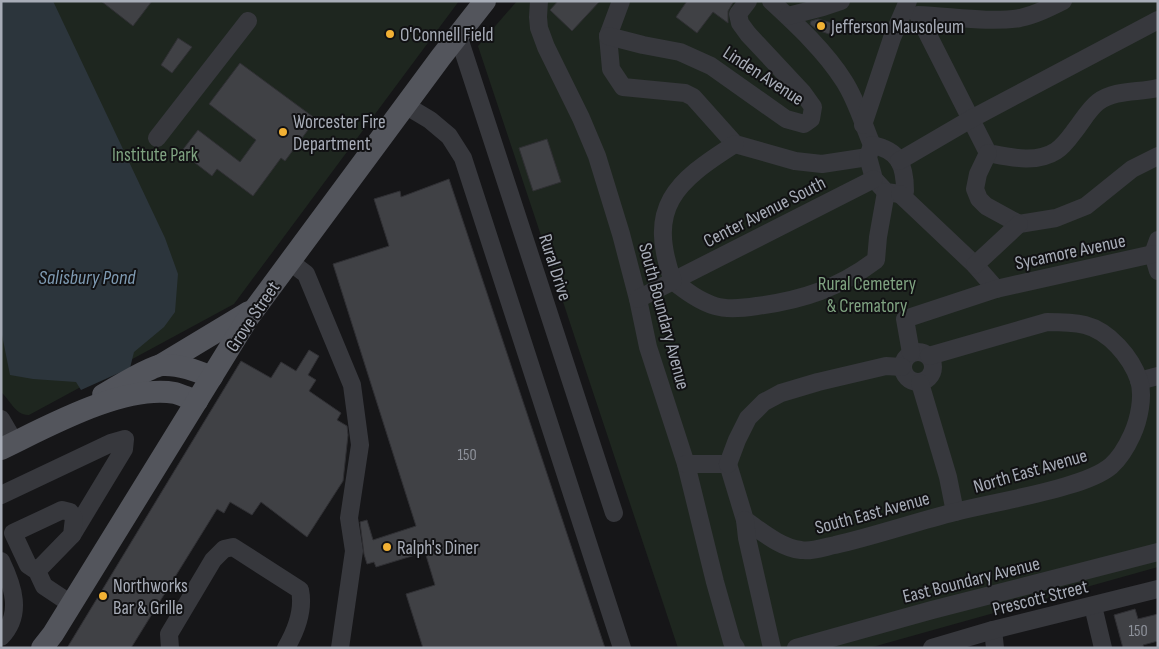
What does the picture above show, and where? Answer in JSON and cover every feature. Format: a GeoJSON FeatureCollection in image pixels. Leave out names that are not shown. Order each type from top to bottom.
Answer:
{"type":"FeatureCollection","features":[{"type":"Feature","properties":{"kind":"main road","name":"Grove Street"},"geometry":{"type":"LineString","coordinates":[[42,648],[255,309],[405,105],[485,1]]}},
{"type":"Feature","properties":{"kind":"main road"},"geometry":{"type":"LineString","coordinates":[[8,446],[82,410],[112,390],[161,365],[255,309]]}},
{"type":"Feature","properties":{"kind":"main road"},"geometry":{"type":"LineString","coordinates":[[161,365],[191,370],[212,377]]}},
{"type":"Feature","properties":{"kind":"main road"},"geometry":{"type":"LineString","coordinates":[[82,410],[130,396],[152,392],[175,394],[197,401]]}},
{"type":"Feature","properties":{"kind":"street","name":"South Boundary Avenue"},"geometry":{"type":"LineString","coordinates":[[539,1],[539,28],[553,63],[581,118],[597,156],[638,299],[648,346],[686,464],[715,582],[732,642],[736,648]]}},
{"type":"Feature","properties":{"kind":"street"},"geometry":{"type":"LineString","coordinates":[[622,1],[608,36],[610,69],[623,87],[685,94],[693,97],[735,144],[795,161],[822,164],[883,147],[892,152],[899,161],[905,180],[905,190],[893,193]]}},
{"type":"Feature","properties":{"kind":"street","name":"Linden Avenue"},"geometry":{"type":"LineString","coordinates":[[608,36],[680,52],[711,66],[786,119],[804,124],[811,119],[813,107],[803,93],[740,24],[738,14],[748,1]]}},
{"type":"Feature","properties":{"kind":"street"},"geometry":{"type":"LineString","coordinates":[[771,1],[811,41],[844,82],[855,103],[863,125],[870,151],[874,179],[893,193],[975,265],[996,289]]}},
{"type":"Feature","properties":{"kind":"street"},"geometry":{"type":"LineString","coordinates":[[788,16],[806,1]]}},
{"type":"Feature","properties":{"kind":"street"},"geometry":{"type":"LineString","coordinates":[[788,16],[823,8],[841,1]]}},
{"type":"Feature","properties":{"kind":"street"},"geometry":{"type":"LineString","coordinates":[[913,6],[993,19],[1019,18],[1063,1]]}},
{"type":"Feature","properties":{"kind":"street"},"geometry":{"type":"LineString","coordinates":[[863,125],[892,38],[913,6]]}},
{"type":"Feature","properties":{"kind":"street"},"geometry":{"type":"LineString","coordinates":[[913,6],[988,153]]}},
{"type":"Feature","properties":{"kind":"street"},"geometry":{"type":"LineString","coordinates":[[157,138],[248,20]]}},
{"type":"Feature","properties":{"kind":"street"},"geometry":{"type":"LineString","coordinates":[[899,161],[971,119],[1158,20]]}},
{"type":"Feature","properties":{"kind":"street","name":"Rural Drive"},"geometry":{"type":"LineString","coordinates":[[458,35],[614,513]]}},
{"type":"Feature","properties":{"kind":"street"},"geometry":{"type":"LineString","coordinates":[[988,153],[1007,157],[1032,158],[1046,156],[1057,151],[1065,143],[1098,102],[1111,95],[1158,88]]}},
{"type":"Feature","properties":{"kind":"street"},"geometry":{"type":"LineString","coordinates":[[405,105],[430,120],[449,136],[462,158],[622,648]]}},
{"type":"Feature","properties":{"kind":"street"},"geometry":{"type":"LineString","coordinates":[[735,144],[686,179],[672,197],[665,213],[662,232],[663,251],[673,281],[696,298],[717,307],[742,308],[779,303],[831,288],[856,276],[876,260],[878,237],[893,193]]}},
{"type":"Feature","properties":{"kind":"street"},"geometry":{"type":"LineString","coordinates":[[988,153],[978,174],[976,189],[979,199],[986,206],[1019,224]]}},
{"type":"Feature","properties":{"kind":"street"},"geometry":{"type":"LineString","coordinates":[[975,265],[1019,224],[1056,218],[1078,210],[1100,196],[1132,169],[1158,156]]}},
{"type":"Feature","properties":{"kind":"street","name":"Center Avenue South"},"geometry":{"type":"LineString","coordinates":[[638,299],[874,179]]}},
{"type":"Feature","properties":{"kind":"street"},"geometry":{"type":"LineString","coordinates":[[1155,247],[1158,271]]}},
{"type":"Feature","properties":{"kind":"street","name":"Sycamore Avenue"},"geometry":{"type":"LineString","coordinates":[[907,360],[905,319],[996,289],[1155,247]]}},
{"type":"Feature","properties":{"kind":"street"},"geometry":{"type":"LineString","coordinates":[[289,261],[306,274],[354,394],[360,446],[349,518],[354,551],[339,645]]}},
{"type":"Feature","properties":{"kind":"street"},"geometry":{"type":"LineString","coordinates":[[929,356],[1047,322],[1062,322],[1086,326],[1102,333],[1118,346],[1131,363],[1139,381],[1158,376]]}},
{"type":"Feature","properties":{"kind":"street"},"geometry":{"type":"LineString","coordinates":[[772,648],[747,538],[745,520],[728,464],[748,418],[764,402],[781,393],[907,360],[921,352],[929,356],[932,362],[933,369],[931,375],[927,380],[920,383],[911,381],[904,376],[907,360]]}},
{"type":"Feature","properties":{"kind":"street","name":"North East Avenue"},"geometry":{"type":"LineString","coordinates":[[955,512],[1066,486],[1096,475],[1111,466],[1125,449],[1137,425],[1141,398],[1139,381]]}},
{"type":"Feature","properties":{"kind":"street"},"geometry":{"type":"LineString","coordinates":[[920,383],[948,477],[955,512]]}},
{"type":"Feature","properties":{"kind":"street"},"geometry":{"type":"LineString","coordinates":[[1,418],[8,446]]}},
{"type":"Feature","properties":{"kind":"street"},"geometry":{"type":"LineString","coordinates":[[1,495],[125,439],[124,449],[72,535],[37,571]]}},
{"type":"Feature","properties":{"kind":"street"},"geometry":{"type":"LineString","coordinates":[[686,464],[728,464]]}},
{"type":"Feature","properties":{"kind":"street"},"geometry":{"type":"LineString","coordinates":[[71,604],[44,586],[37,571],[28,565],[13,533],[62,510],[70,512],[74,518],[72,535]]}},
{"type":"Feature","properties":{"kind":"street","name":"South East Avenue"},"geometry":{"type":"LineString","coordinates":[[745,520],[786,545],[800,550],[810,550],[847,542],[955,512]]}},
{"type":"Feature","properties":{"kind":"street"},"geometry":{"type":"LineString","coordinates":[[170,648],[169,634],[213,560],[224,549],[233,547],[300,590],[302,601],[298,620],[293,636],[286,648]]}},
{"type":"Feature","properties":{"kind":"street","name":"East Boundary Avenue"},"geometry":{"type":"LineString","coordinates":[[796,648],[932,610],[1158,552]]}},
{"type":"Feature","properties":{"kind":"street"},"geometry":{"type":"LineString","coordinates":[[1,561],[11,582],[15,604],[12,621],[4,628]]}},
{"type":"Feature","properties":{"kind":"street","name":"Prescott Street"},"geometry":{"type":"LineString","coordinates":[[932,648],[994,639],[1093,606],[1158,589]]}},
{"type":"Feature","properties":{"kind":"street"},"geometry":{"type":"LineString","coordinates":[[1093,606],[1103,648]]}},
{"type":"Feature","properties":{"kind":"green space","name":"Institute Park"},"geometry":{"type":"Polygon","coordinates":[[[1,1],[459,1],[234,304],[29,415],[24,415],[1,392],[1,1]]]}},
{"type":"Feature","properties":{"kind":"green space","name":"Rural Cemetery & Crematory"},"geometry":{"type":"Polygon","coordinates":[[[517,1],[1158,1],[1158,567],[869,648],[678,648],[478,46],[517,1]]]}},
{"type":"Feature","properties":{"kind":"water","name":"Salisbury Pond"},"geometry":{"type":"Polygon","coordinates":[[[1,1],[53,1],[165,238],[178,274],[175,312],[164,327],[134,352],[130,368],[81,390],[76,382],[33,379],[10,375],[1,330],[1,1]]]}},
{"type":"Feature","properties":{"kind":"building"},"geometry":{"type":"Polygon","coordinates":[[[101,1],[152,1],[133,26],[101,1]]]}},
{"type":"Feature","properties":{"kind":"building"},"geometry":{"type":"Polygon","coordinates":[[[558,1],[600,1],[572,31],[550,10],[558,1]]]}},
{"type":"Feature","properties":{"kind":"building"},"geometry":{"type":"Polygon","coordinates":[[[687,1],[734,1],[728,11],[728,23],[713,12],[697,33],[676,17],[687,1]]]}},
{"type":"Feature","properties":{"kind":"building","name":"Jefferson Mausoleum"},"geometry":{"type":"Polygon","coordinates":[[[818,19],[832,23],[829,34],[817,30],[810,24],[811,21],[818,19]]]}},
{"type":"Feature","properties":{"kind":"building"},"geometry":{"type":"Polygon","coordinates":[[[178,38],[192,47],[172,73],[161,65],[178,38]]]}},
{"type":"Feature","properties":{"kind":"building"},"geometry":{"type":"Polygon","coordinates":[[[240,63],[316,119],[285,161],[281,158],[253,196],[217,169],[212,176],[181,152],[198,130],[240,162],[256,140],[209,104],[240,63]]]}},
{"type":"Feature","properties":{"kind":"building"},"geometry":{"type":"Polygon","coordinates":[[[547,139],[561,182],[533,191],[519,148],[547,139]]]}},
{"type":"Feature","properties":{"kind":"building"},"geometry":{"type":"Polygon","coordinates":[[[449,179],[605,648],[423,648],[406,594],[435,585],[425,552],[376,567],[374,562],[367,564],[360,522],[367,520],[373,540],[416,526],[333,264],[389,246],[374,199],[400,191],[401,197],[449,179]]]}},
{"type":"Feature","properties":{"kind":"building"},"geometry":{"type":"Polygon","coordinates":[[[309,350],[319,356],[308,375],[316,380],[309,391],[341,413],[337,420],[347,426],[348,435],[343,481],[307,537],[261,502],[252,515],[230,502],[224,513],[217,509],[131,648],[67,648],[241,361],[271,378],[281,362],[296,371],[309,350]]]}},
{"type":"Feature","properties":{"kind":"building"},"geometry":{"type":"Polygon","coordinates":[[[1135,609],[1138,619],[1158,614],[1158,641],[1143,645],[1144,648],[1123,648],[1114,615],[1135,609]]]}},
{"type":"Feature","properties":{"kind":"place","name":"Jefferson Mausoleum"},"geometry":{"type":"Point","coordinates":[821,26]}},
{"type":"Feature","properties":{"kind":"place","name":"O'Connell Field"},"geometry":{"type":"Point","coordinates":[390,34]}},
{"type":"Feature","properties":{"kind":"place","name":"Worcester Fire Department"},"geometry":{"type":"Point","coordinates":[283,132]}},
{"type":"Feature","properties":{"kind":"place","name":"Ralph's Diner"},"geometry":{"type":"Point","coordinates":[387,547]}},
{"type":"Feature","properties":{"kind":"place","name":"Northworks Bar & Grille"},"geometry":{"type":"Point","coordinates":[103,596]}}]}
